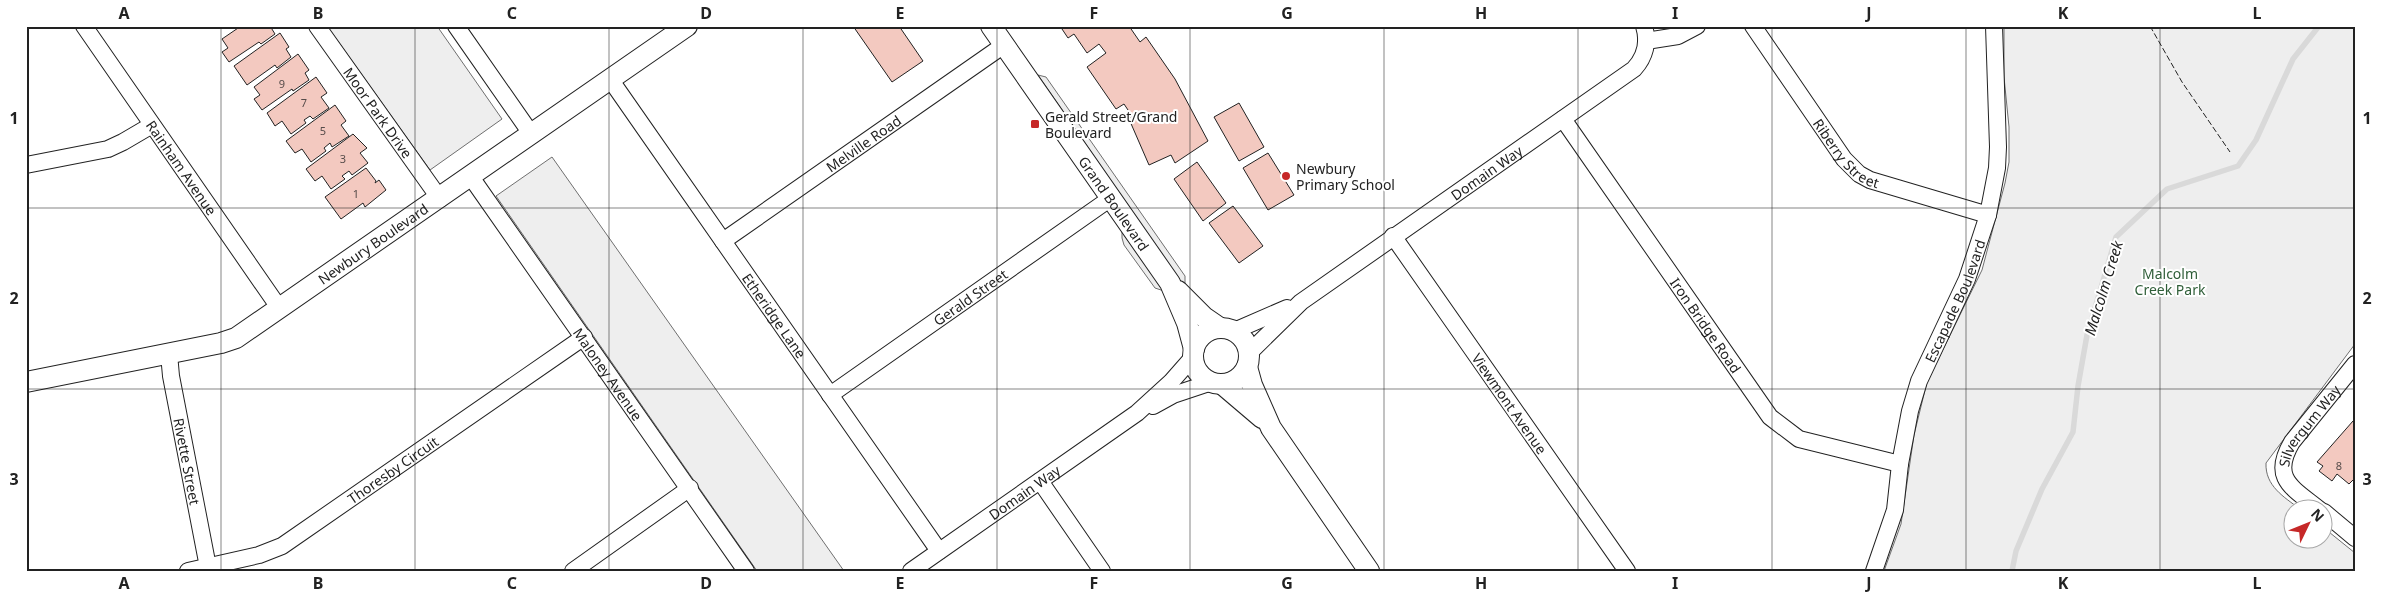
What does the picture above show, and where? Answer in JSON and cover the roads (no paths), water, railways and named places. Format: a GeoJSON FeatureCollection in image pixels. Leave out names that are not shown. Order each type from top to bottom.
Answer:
{"type":"FeatureCollection","features":[{"type":"Feature","properties":{"kind":"street","name":"Rainham Avenue"},"geometry":{"type":"LineString","coordinates":[[84,26],[280,309]]}},
{"type":"Feature","properties":{"kind":"street","name":"Moor Park Drive"},"geometry":{"type":"LineString","coordinates":[[317,26],[440,199]]}},
{"type":"Feature","properties":{"kind":"street"},"geometry":{"type":"LineString","coordinates":[[456,26],[532,135]]}},
{"type":"Feature","properties":{"kind":"street","name":"Newbury Boulevard"},"geometry":{"type":"LineString","coordinates":[[26,382],[169,354],[236,338],[440,199],[687,26]]}},
{"type":"Feature","properties":{"kind":"street","name":"Grand Boulevard"},"geometry":{"type":"LineString","coordinates":[[991,26],[1170,282],[1204,317],[1227,329]]}},
{"type":"Feature","properties":{"kind":"street"},"geometry":{"type":"LineString","coordinates":[[1645,34],[1678,36],[1697,26]]}},
{"type":"Feature","properties":{"kind":"street","name":"Riberry Street"},"geometry":{"type":"LineString","coordinates":[[1753,26],[1844,159],[1860,174],[1880,184],[1988,215]]}},
{"type":"Feature","properties":{"kind":"street","name":"Escapade Boulevard"},"geometry":{"type":"LineString","coordinates":[[1874,571],[1895,510],[1900,464],[1910,411],[1919,381],[1967,279],[1988,215],[1997,168],[1998,147],[1994,26]]}},
{"type":"Feature","properties":{"kind":"street","name":"Domain Way"},"geometry":{"type":"LineString","coordinates":[[1248,360],[1301,302],[1634,69],[1644,53],[1645,34]]}},
{"type":"Feature","properties":{"kind":"street","name":"Melville Road"},"geometry":{"type":"LineString","coordinates":[[723,240],[1004,45]]}},
{"type":"Feature","properties":{"kind":"street","name":"Etheridge Lane"},"geometry":{"type":"LineString","coordinates":[[610,79],[939,551]]}},
{"type":"Feature","properties":{"kind":"street","name":"Iron Bridge Road"},"geometry":{"type":"LineString","coordinates":[[1563,119],[1770,417],[1799,439],[1900,464]]}},
{"type":"Feature","properties":{"kind":"street"},"geometry":{"type":"LineString","coordinates":[[26,164],[108,149],[124,142],[152,125]]}},
{"type":"Feature","properties":{"kind":"street","name":"Maloney Avenue"},"geometry":{"type":"LineString","coordinates":[[471,177],[690,488],[746,571]]}},
{"type":"Feature","properties":{"kind":"street","name":"Gerald Street"},"geometry":{"type":"LineString","coordinates":[[830,395],[1111,198]]}},
{"type":"Feature","properties":{"kind":"street","name":"Viewmont Avenue"},"geometry":{"type":"LineString","coordinates":[[1393,236],[1627,571]]}},
{"type":"Feature","properties":{"kind":"street","name":"Grand Boulevard"},"geometry":{"type":"LineString","coordinates":[[1170,282],[1187,322],[1193,353]]}},
{"type":"Feature","properties":{"kind":"street","name":"Domain Way"},"geometry":{"type":"LineString","coordinates":[[1227,329],[1301,302]]}},
{"type":"Feature","properties":{"kind":"street"},"geometry":{"type":"LineString","coordinates":[[1271,428],[1242,400],[1198,372],[1193,353],[1201,336],[1213,329],[1227,329],[1246,344],[1252,385],[1271,428],[1369,571]]}},
{"type":"Feature","properties":{"kind":"street","name":"Thoresby Circuit"},"geometry":{"type":"LineString","coordinates":[[188,571],[259,555],[282,546],[584,337]]}},
{"type":"Feature","properties":{"kind":"street","name":"Domain Way"},"geometry":{"type":"LineString","coordinates":[[911,571],[1137,413],[1171,382],[1193,353]]}},
{"type":"Feature","properties":{"kind":"street","name":"Rivette Street"},"geometry":{"type":"LineString","coordinates":[[169,354],[171,376],[208,567]]}},
{"type":"Feature","properties":{"kind":"street"},"geometry":{"type":"LineString","coordinates":[[1217,383],[1237,379],[1248,360]]}},
{"type":"Feature","properties":{"kind":"street","name":"Silvergum Way"},"geometry":{"type":"LineString","coordinates":[[2309,500],[2288,482],[2282,464],[2284,454],[2355,364]]}},
{"type":"Feature","properties":{"kind":"street","name":"Domain Way"},"geometry":{"type":"LineString","coordinates":[[1137,413],[1173,395],[1217,383]]}},
{"type":"Feature","properties":{"kind":"street"},"geometry":{"type":"LineString","coordinates":[[1040,481],[1102,571]]}},
{"type":"Feature","properties":{"kind":"street"},"geometry":{"type":"LineString","coordinates":[[573,571],[690,488]]}},
{"type":"Feature","properties":{"kind":"street"},"geometry":{"type":"LineString","coordinates":[[2334,520],[2355,538]]}},
{"type":"Feature","properties":{"kind":"waterway","name":"Malcolm Creek"},"geometry":{"type":"LineString","coordinates":[[2012,571],[2016,551],[2042,489],[2073,432],[2078,386],[2087,335],[2116,237],[2167,189],[2238,166],[2256,140],[2293,59],[2319,26]]}},
{"type":"Feature","properties":{"kind":"place","name":"Gerald Street/Grand Boulevard"},"geometry":{"type":"Point","coordinates":[1035,124]}},
{"type":"Feature","properties":{"kind":"place","name":"Newbury Primary School"},"geometry":{"type":"Point","coordinates":[1286,176]}},
{"type":"Feature","properties":{"kind":"park label","name":"Malcolm Creek Park"},"geometry":{"type":"Point","coordinates":[2170,282]}}]}
